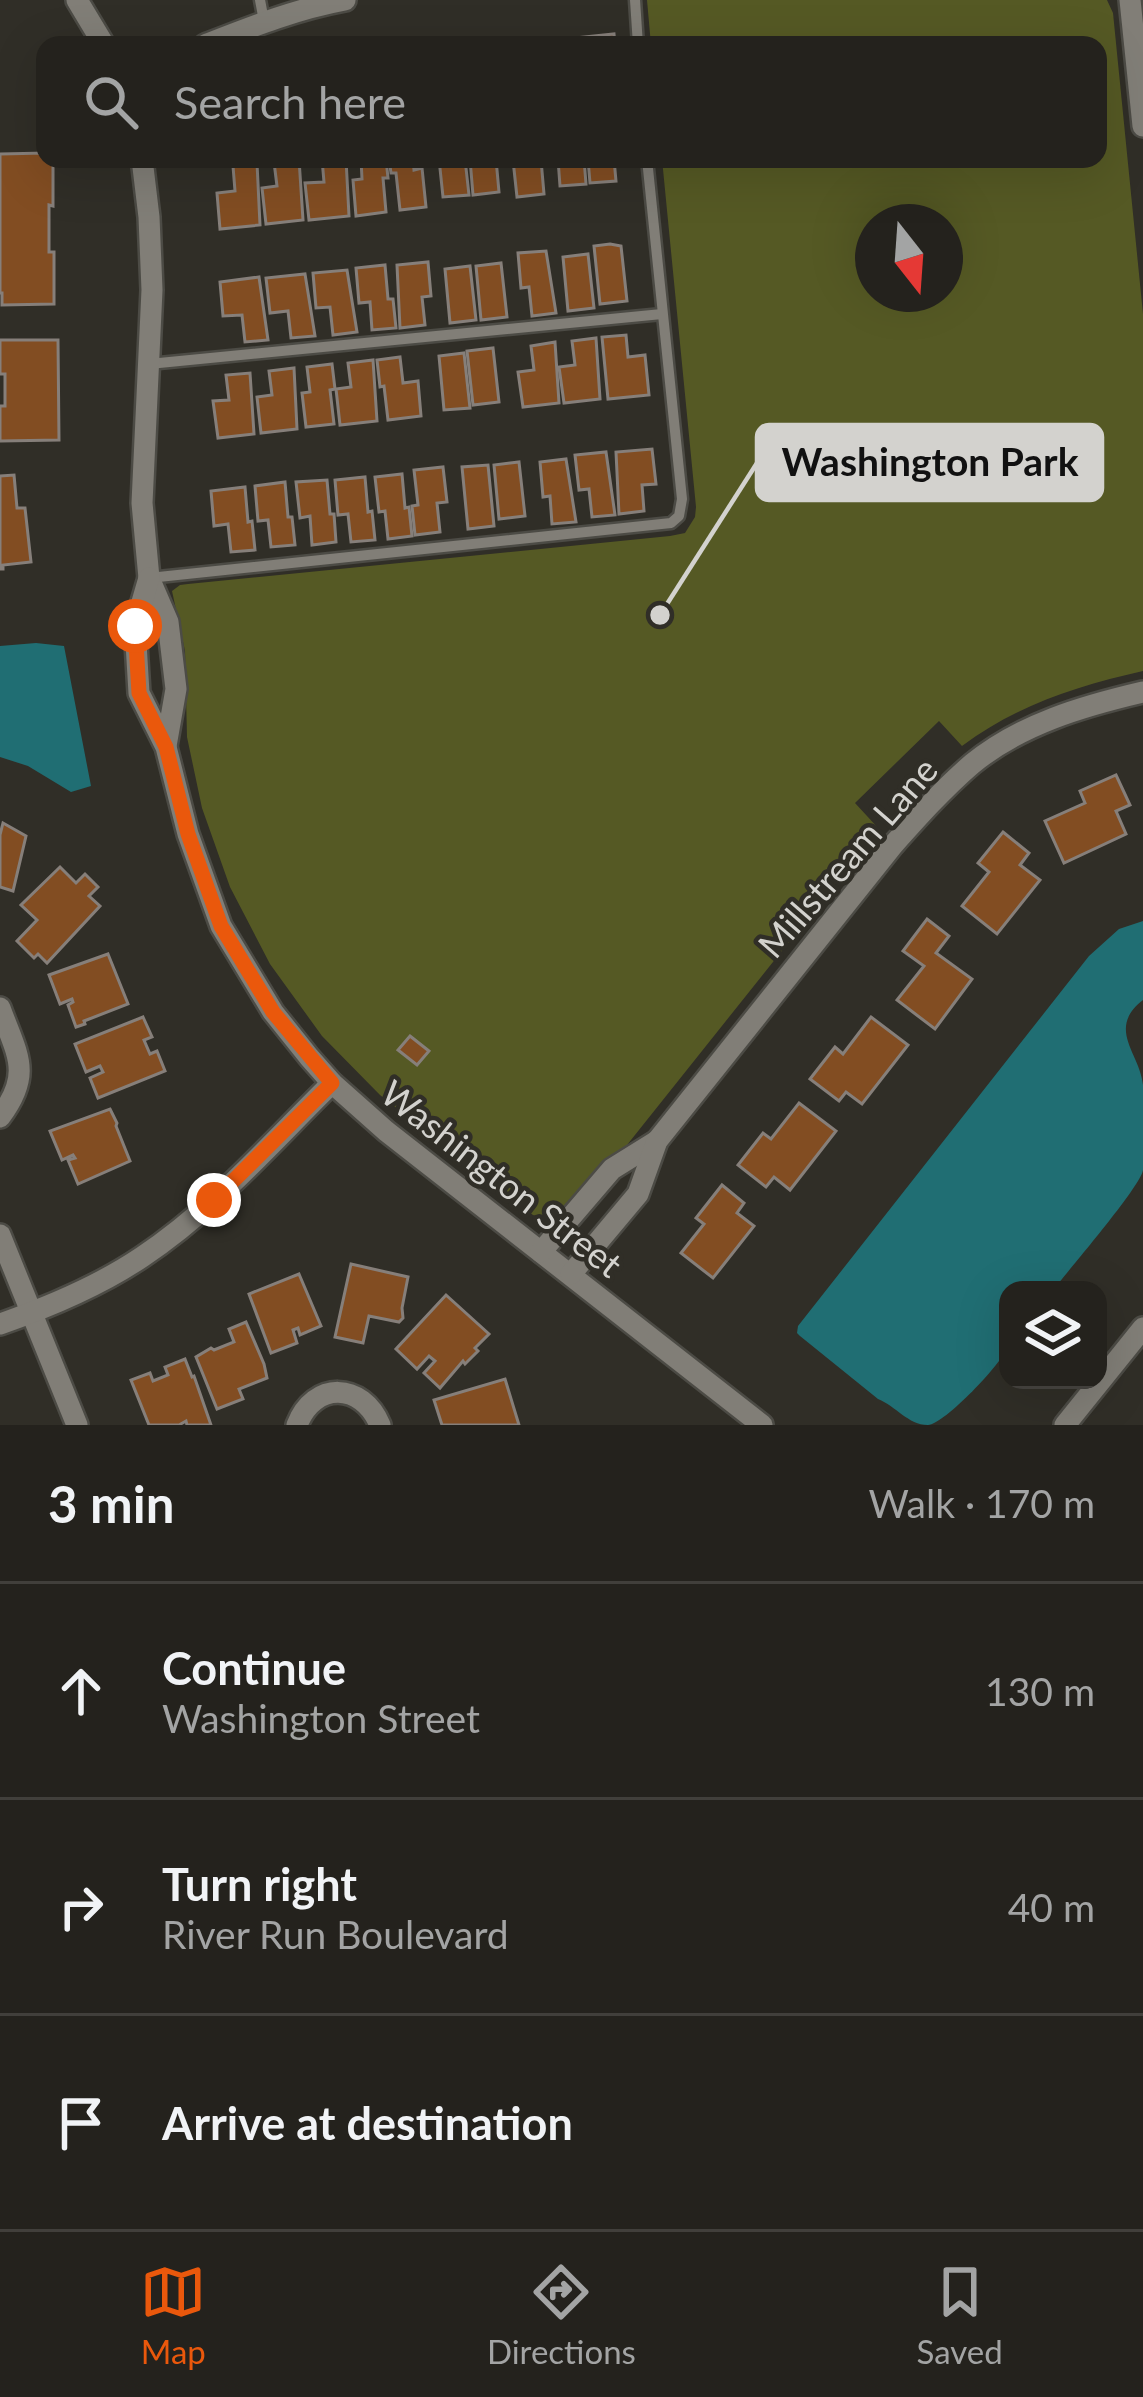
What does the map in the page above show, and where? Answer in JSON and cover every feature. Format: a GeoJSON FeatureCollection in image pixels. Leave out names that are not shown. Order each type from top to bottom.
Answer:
{"type":"FeatureCollection","features":[{"type":"Feature","properties":{"kind":"street"},"geometry":{"type":"LineString","coordinates":[[77,0],[99,36]]}},
{"type":"Feature","properties":{"kind":"street"},"geometry":{"type":"LineString","coordinates":[[220,36],[262,11],[345,0]]}},
{"type":"Feature","properties":{"kind":"street"},"geometry":{"type":"LineString","coordinates":[[1130,0],[1143,126]]}},
{"type":"Feature","properties":{"kind":"street","name":"Washington Street"},"geometry":{"type":"LineString","coordinates":[[143,168],[152,290],[142,502],[149,578],[168,622],[176,689],[166,747]]}},
{"type":"Feature","properties":{"kind":"street","name":"Washington Street"},"geometry":{"type":"LineString","coordinates":[[149,578],[135,626],[139,693],[166,747],[188,834],[221,926],[273,1012],[332,1083],[386,1131],[762,1425]]}},
{"type":"Feature","properties":{"kind":"street","name":"Millstream Lane"},"geometry":{"type":"LineString","coordinates":[[571,1274],[638,1194],[657,1141],[893,844],[948,786],[975,761],[1030,728],[1089,704],[1143,692]]}},
{"type":"Feature","properties":{"kind":"street"},"geometry":{"type":"LineString","coordinates":[[0,1009],[21,1071],[17,1090],[0,1117]]}},
{"type":"Feature","properties":{"kind":"street"},"geometry":{"type":"LineString","coordinates":[[0,1324],[141,1258],[214,1200],[332,1083]]}},
{"type":"Feature","properties":{"kind":"street","name":"Millstream Lane"},"geometry":{"type":"LineString","coordinates":[[541,1252],[612,1168],[657,1141]]}},
{"type":"Feature","properties":{"kind":"street"},"geometry":{"type":"LineString","coordinates":[[0,1235],[76,1425]]}},
{"type":"Feature","properties":{"kind":"street"},"geometry":{"type":"LineString","coordinates":[[1065,1425],[1143,1328]]}},
{"type":"Feature","properties":{"kind":"street"},"geometry":{"type":"LineString","coordinates":[[296,1425],[307,1405],[321,1395],[338,1392],[367,1403],[380,1425]]}},
{"type":"Feature","properties":{"kind":"lane"},"geometry":{"type":"LineString","coordinates":[[635,0],[637,36]]}},
{"type":"Feature","properties":{"kind":"lane"},"geometry":{"type":"LineString","coordinates":[[149,578],[671,523],[679,516],[682,500],[648,168]]}},
{"type":"Feature","properties":{"kind":"lane"},"geometry":{"type":"LineString","coordinates":[[149,364],[662,314]]}},
{"type":"Feature","properties":{"kind":"green space"},"geometry":{"type":"Polygon","coordinates":[[[647,0],[1107,0],[1113,13],[1143,314],[1143,671],[1048,699],[962,746],[939,721],[855,803],[879,829],[627,1145],[563,1212],[543,1218],[533,1215],[380,1095],[322,1036],[270,964],[230,887],[202,808],[187,737],[185,651],[172,591],[188,584],[670,536],[685,533],[695,517],[663,168],[1107,168],[1107,36],[650,36],[647,0]]]}},
{"type":"Feature","properties":{"kind":"water"},"geometry":{"type":"Polygon","coordinates":[[[0,646],[64,646],[91,786],[71,792],[28,766],[0,757],[0,646]]]}},
{"type":"Feature","properties":{"kind":"water"},"geometry":{"type":"Polygon","coordinates":[[[1143,921],[1143,1000],[1132,1011],[1126,1031],[1143,1085],[1143,1170],[1118,1210],[1060,1281],[999,1281],[999,1361],[936,1422],[914,1422],[800,1336],[798,1326],[1089,956],[1119,929],[1143,921]]]}},
{"type":"Feature","properties":{"kind":"building"},"geometry":{"type":"Polygon","coordinates":[[[36,153],[36,168],[53,168],[49,252],[54,252],[54,304],[2,305],[0,154],[36,153]]]}},
{"type":"Feature","properties":{"kind":"building"},"geometry":{"type":"Polygon","coordinates":[[[233,168],[257,168],[260,225],[220,229],[217,193],[235,191],[233,168]]]}},
{"type":"Feature","properties":{"kind":"building"},"geometry":{"type":"Polygon","coordinates":[[[275,168],[300,168],[303,220],[266,224],[262,188],[277,186],[275,168]]]}},
{"type":"Feature","properties":{"kind":"building"},"geometry":{"type":"Polygon","coordinates":[[[323,168],[346,168],[349,216],[309,220],[305,183],[324,182],[323,168]]]}},
{"type":"Feature","properties":{"kind":"building"},"geometry":{"type":"Polygon","coordinates":[[[361,168],[387,168],[388,178],[383,178],[386,212],[356,216],[353,180],[362,179],[361,168]]]}},
{"type":"Feature","properties":{"kind":"building"},"geometry":{"type":"Polygon","coordinates":[[[390,168],[422,168],[426,207],[400,210],[396,173],[390,168]]]}},
{"type":"Feature","properties":{"kind":"building"},"geometry":{"type":"Polygon","coordinates":[[[440,168],[466,168],[469,195],[443,197],[440,168]]]}},
{"type":"Feature","properties":{"kind":"building"},"geometry":{"type":"Polygon","coordinates":[[[471,168],[497,168],[499,192],[473,195],[471,168]]]}},
{"type":"Feature","properties":{"kind":"building"},"geometry":{"type":"Polygon","coordinates":[[[514,168],[542,168],[544,194],[517,197],[514,168]]]}},
{"type":"Feature","properties":{"kind":"building"},"geometry":{"type":"Polygon","coordinates":[[[559,168],[585,168],[586,184],[560,186],[559,168]]]}},
{"type":"Feature","properties":{"kind":"building"},"geometry":{"type":"Polygon","coordinates":[[[589,168],[615,168],[616,181],[590,183],[589,168]]]}},
{"type":"Feature","properties":{"kind":"building"},"geometry":{"type":"Polygon","coordinates":[[[594,246],[621,246],[627,301],[600,304],[594,246]]]}},
{"type":"Feature","properties":{"kind":"building"},"geometry":{"type":"Polygon","coordinates":[[[546,251],[556,313],[532,316],[529,287],[521,288],[518,253],[546,251]]]}},
{"type":"Feature","properties":{"kind":"building"},"geometry":{"type":"Polygon","coordinates":[[[588,254],[594,308],[568,311],[563,257],[588,254]]]}},
{"type":"Feature","properties":{"kind":"building"},"geometry":{"type":"Polygon","coordinates":[[[428,262],[431,296],[422,297],[425,325],[400,328],[397,265],[428,262]]]}},
{"type":"Feature","properties":{"kind":"building"},"geometry":{"type":"Polygon","coordinates":[[[501,263],[507,317],[481,320],[476,266],[501,263]]]}},
{"type":"Feature","properties":{"kind":"building"},"geometry":{"type":"Polygon","coordinates":[[[385,265],[396,328],[372,330],[370,302],[359,303],[356,268],[385,265]]]}},
{"type":"Feature","properties":{"kind":"building"},"geometry":{"type":"Polygon","coordinates":[[[470,266],[476,320],[450,323],[445,269],[470,266]]]}},
{"type":"Feature","properties":{"kind":"building"},"geometry":{"type":"Polygon","coordinates":[[[347,270],[357,332],[333,335],[330,307],[316,308],[313,273],[347,270]]]}},
{"type":"Feature","properties":{"kind":"building"},"geometry":{"type":"Polygon","coordinates":[[[305,274],[315,336],[291,338],[288,311],[270,313],[266,278],[305,274]]]}},
{"type":"Feature","properties":{"kind":"building"},"geometry":{"type":"Polygon","coordinates":[[[259,277],[268,340],[245,342],[242,315],[223,316],[220,282],[259,277]]]}},
{"type":"Feature","properties":{"kind":"building"},"geometry":{"type":"Polygon","coordinates":[[[626,335],[628,357],[645,355],[649,395],[608,399],[602,337],[626,335]]]}},
{"type":"Feature","properties":{"kind":"building"},"geometry":{"type":"Polygon","coordinates":[[[596,338],[600,399],[564,403],[559,367],[575,365],[572,341],[596,338]]]}},
{"type":"Feature","properties":{"kind":"building"},"geometry":{"type":"Polygon","coordinates":[[[0,340],[58,340],[59,440],[0,441],[5,374],[0,374],[0,340]]]}},
{"type":"Feature","properties":{"kind":"building"},"geometry":{"type":"Polygon","coordinates":[[[555,342],[559,403],[523,407],[518,372],[534,370],[531,346],[555,342]]]}},
{"type":"Feature","properties":{"kind":"building"},"geometry":{"type":"Polygon","coordinates":[[[493,348],[499,402],[473,405],[467,351],[493,348]]]}},
{"type":"Feature","properties":{"kind":"building"},"geometry":{"type":"Polygon","coordinates":[[[464,353],[470,408],[444,410],[439,356],[464,353]]]}},
{"type":"Feature","properties":{"kind":"building"},"geometry":{"type":"Polygon","coordinates":[[[400,357],[403,383],[418,381],[421,416],[388,420],[377,360],[400,357]]]}},
{"type":"Feature","properties":{"kind":"building"},"geometry":{"type":"Polygon","coordinates":[[[373,360],[377,421],[340,425],[336,389],[351,387],[348,363],[373,360]]]}},
{"type":"Feature","properties":{"kind":"building"},"geometry":{"type":"Polygon","coordinates":[[[332,364],[334,424],[306,427],[302,393],[310,392],[307,367],[332,364]]]}},
{"type":"Feature","properties":{"kind":"building"},"geometry":{"type":"Polygon","coordinates":[[[294,368],[297,429],[261,433],[257,397],[272,395],[269,371],[294,368]]]}},
{"type":"Feature","properties":{"kind":"building"},"geometry":{"type":"Polygon","coordinates":[[[250,373],[254,434],[218,438],[213,401],[229,400],[226,375],[250,373]]]}},
{"type":"Feature","properties":{"kind":"building"},"geometry":{"type":"Polygon","coordinates":[[[652,449],[656,484],[642,485],[644,511],[619,514],[616,452],[652,449]]]}},
{"type":"Feature","properties":{"kind":"building"},"geometry":{"type":"Polygon","coordinates":[[[606,452],[615,515],[592,517],[589,489],[579,490],[575,455],[606,452]]]}},
{"type":"Feature","properties":{"kind":"building"},"geometry":{"type":"Polygon","coordinates":[[[566,459],[576,522],[552,524],[550,496],[543,497],[540,462],[566,459]]]}},
{"type":"Feature","properties":{"kind":"building"},"geometry":{"type":"Polygon","coordinates":[[[519,462],[525,516],[499,519],[494,465],[519,462]]]}},
{"type":"Feature","properties":{"kind":"building"},"geometry":{"type":"Polygon","coordinates":[[[488,465],[494,526],[468,529],[462,467],[488,465]]]}},
{"type":"Feature","properties":{"kind":"building"},"geometry":{"type":"Polygon","coordinates":[[[443,467],[447,502],[437,503],[440,532],[415,535],[414,470],[443,467]]]}},
{"type":"Feature","properties":{"kind":"building"},"geometry":{"type":"Polygon","coordinates":[[[402,474],[412,536],[388,539],[375,477],[402,474]]]}},
{"type":"Feature","properties":{"kind":"building"},"geometry":{"type":"Polygon","coordinates":[[[14,475],[17,508],[25,508],[31,562],[0,569],[0,476],[14,475]]]}},
{"type":"Feature","properties":{"kind":"building"},"geometry":{"type":"Polygon","coordinates":[[[365,477],[375,540],[351,542],[348,514],[338,515],[335,480],[365,477]]]}},
{"type":"Feature","properties":{"kind":"building"},"geometry":{"type":"Polygon","coordinates":[[[327,480],[336,542],[312,545],[310,516],[300,518],[296,482],[327,480]]]}},
{"type":"Feature","properties":{"kind":"building"},"geometry":{"type":"Polygon","coordinates":[[[285,482],[295,545],[271,547],[268,520],[258,521],[255,486],[285,482]]]}},
{"type":"Feature","properties":{"kind":"building"},"geometry":{"type":"Polygon","coordinates":[[[245,487],[255,550],[231,552],[228,524],[214,526],[211,491],[245,487]]]}},
{"type":"Feature","properties":{"kind":"building"},"geometry":{"type":"Polygon","coordinates":[[[1116,775],[1130,805],[1116,811],[1126,834],[1064,863],[1045,821],[1085,803],[1080,791],[1116,775]]]}},
{"type":"Feature","properties":{"kind":"building"},"geometry":{"type":"Polygon","coordinates":[[[3,823],[26,836],[13,891],[0,887],[3,823]]]}},
{"type":"Feature","properties":{"kind":"building"},"geometry":{"type":"Polygon","coordinates":[[[1003,832],[1029,853],[1020,865],[1040,880],[997,934],[962,906],[989,872],[978,863],[1003,832]]]}},
{"type":"Feature","properties":{"kind":"building"},"geometry":{"type":"Polygon","coordinates":[[[60,867],[76,883],[85,874],[98,887],[89,896],[100,906],[47,963],[38,954],[34,958],[17,941],[37,920],[21,905],[60,867]]]}},
{"type":"Feature","properties":{"kind":"building"},"geometry":{"type":"Polygon","coordinates":[[[927,919],[949,936],[936,953],[972,979],[935,1029],[897,1000],[924,966],[903,951],[927,919]]]}},
{"type":"Feature","properties":{"kind":"building"},"geometry":{"type":"Polygon","coordinates":[[[108,954],[128,1004],[76,1027],[68,1005],[72,999],[60,1004],[49,975],[108,954]]]}},
{"type":"Feature","properties":{"kind":"building"},"geometry":{"type":"Polygon","coordinates":[[[143,1017],[152,1037],[144,1040],[150,1054],[157,1051],[165,1071],[98,1098],[90,1078],[103,1072],[100,1066],[86,1072],[75,1044],[143,1017]]]}},
{"type":"Feature","properties":{"kind":"building"},"geometry":{"type":"Polygon","coordinates":[[[871,1017],[908,1045],[862,1104],[846,1092],[839,1101],[810,1079],[835,1047],[843,1054],[871,1017]]]}},
{"type":"Feature","properties":{"kind":"building"},"geometry":{"type":"Polygon","coordinates":[[[410,1036],[429,1051],[417,1065],[398,1050],[410,1036]]]}},
{"type":"Feature","properties":{"kind":"building"},"geometry":{"type":"Polygon","coordinates":[[[799,1103],[836,1131],[790,1190],[774,1177],[766,1187],[738,1165],[763,1133],[771,1139],[799,1103]]]}},
{"type":"Feature","properties":{"kind":"building"},"geometry":{"type":"Polygon","coordinates":[[[110,1109],[130,1161],[78,1184],[68,1160],[75,1158],[62,1160],[50,1131],[110,1109]]]}},
{"type":"Feature","properties":{"kind":"building"},"geometry":{"type":"Polygon","coordinates":[[[722,1185],[744,1203],[737,1213],[754,1226],[713,1278],[681,1253],[704,1224],[696,1218],[722,1185]]]}},
{"type":"Feature","properties":{"kind":"building"},"geometry":{"type":"Polygon","coordinates":[[[351,1264],[408,1277],[403,1318],[399,1322],[369,1316],[363,1343],[335,1337],[351,1264]]]}},
{"type":"Feature","properties":{"kind":"building"},"geometry":{"type":"Polygon","coordinates":[[[299,1274],[321,1326],[300,1335],[298,1328],[293,1330],[297,1343],[271,1353],[249,1294],[299,1274]]]}},
{"type":"Feature","properties":{"kind":"building"},"geometry":{"type":"Polygon","coordinates":[[[446,1295],[489,1334],[440,1388],[424,1373],[435,1361],[429,1356],[417,1369],[396,1349],[446,1295]]]}},
{"type":"Feature","properties":{"kind":"building"},"geometry":{"type":"Polygon","coordinates":[[[246,1322],[267,1378],[239,1389],[243,1399],[217,1409],[196,1357],[234,1342],[229,1329],[246,1322]]]}},
{"type":"Feature","properties":{"kind":"building"},"geometry":{"type":"Polygon","coordinates":[[[185,1359],[211,1425],[187,1425],[186,1421],[149,1425],[131,1380],[150,1373],[153,1381],[168,1375],[165,1367],[185,1359]]]}},
{"type":"Feature","properties":{"kind":"building"},"geometry":{"type":"Polygon","coordinates":[[[505,1379],[519,1425],[442,1425],[434,1400],[505,1379]]]}},
{"type":"Feature","properties":{"kind":"place","name":"Washington Park"},"geometry":{"type":"Point","coordinates":[660,615]}},
{"type":"Feature","properties":{"kind":"route"},"geometry":{"type":"LineString","coordinates":[[135,626],[139,693],[166,747],[188,834],[221,926],[273,1012],[332,1083],[214,1200]]}}]}
